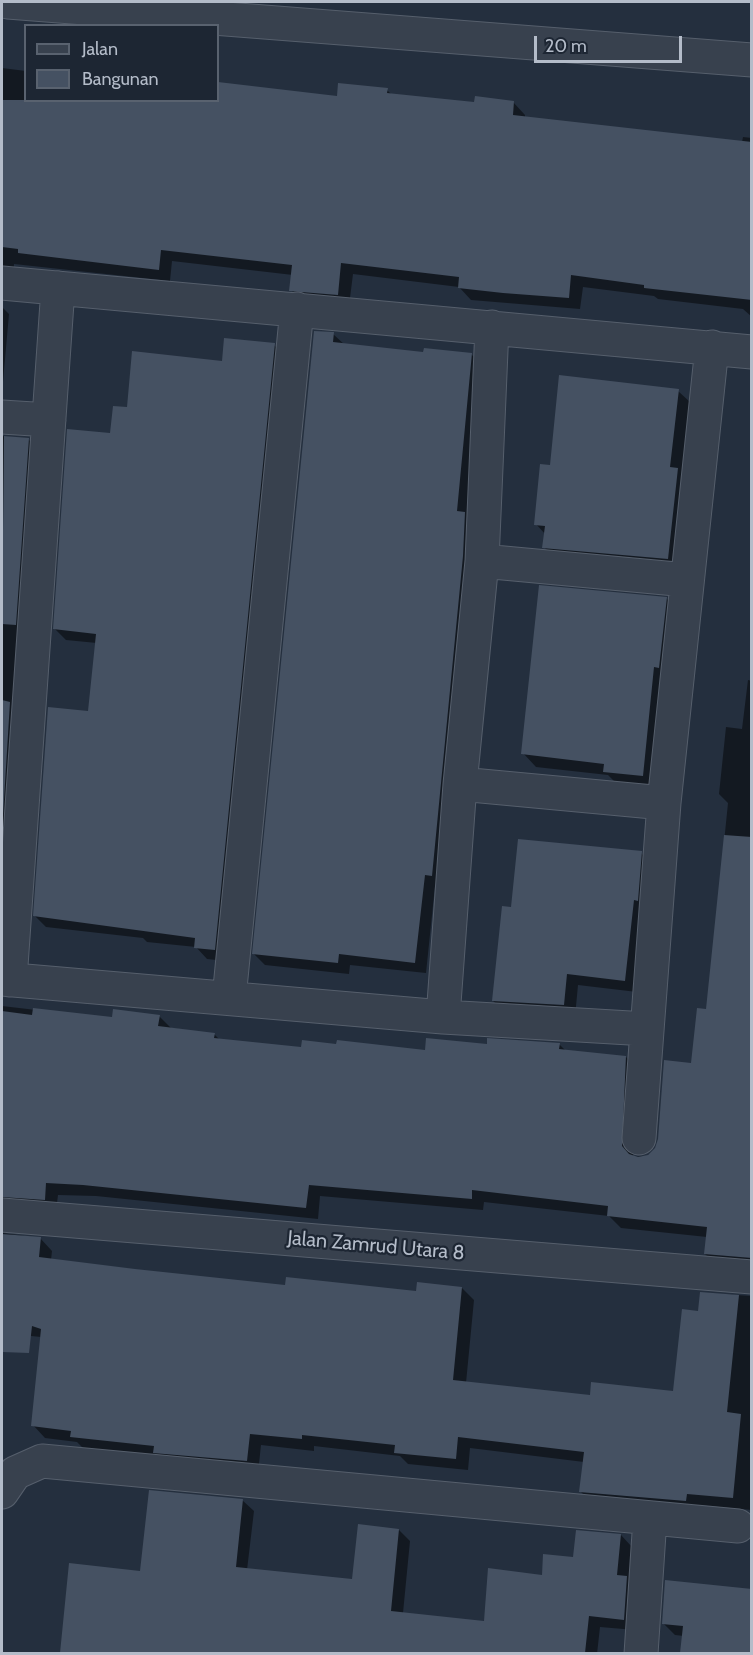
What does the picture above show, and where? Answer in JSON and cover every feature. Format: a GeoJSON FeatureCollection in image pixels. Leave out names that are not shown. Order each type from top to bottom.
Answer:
{"type":"FeatureCollection","features":[{"type":"Feature","properties":{"kind":"street"},"geometry":{"type":"LineString","coordinates":[[8,2],[752,60]]}},
{"type":"Feature","properties":{"kind":"street"},"geometry":{"type":"LineString","coordinates":[[2,283],[752,352]]}},
{"type":"Feature","properties":{"kind":"street"},"geometry":{"type":"LineString","coordinates":[[58,288],[6,979],[443,1017],[647,1029]]}},
{"type":"Feature","properties":{"kind":"street"},"geometry":{"type":"LineString","coordinates":[[229,998],[297,309]]}},
{"type":"Feature","properties":{"kind":"street"},"geometry":{"type":"LineString","coordinates":[[443,1017],[460,784],[482,561],[492,327]]}},
{"type":"Feature","properties":{"kind":"street"},"geometry":{"type":"LineString","coordinates":[[639,1138],[664,802],[711,347]]}},
{"type":"Feature","properties":{"kind":"street"},"geometry":{"type":"LineString","coordinates":[[2,417],[49,420]]}},
{"type":"Feature","properties":{"kind":"street"},"geometry":{"type":"LineString","coordinates":[[482,561],[687,580]]}},
{"type":"Feature","properties":{"kind":"street"},"geometry":{"type":"LineString","coordinates":[[460,784],[664,802]]}},
{"type":"Feature","properties":{"kind":"street","name":"Jalan Zamrud Utara 8"},"geometry":{"type":"LineString","coordinates":[[2,1215],[752,1277]]}},
{"type":"Feature","properties":{"kind":"street"},"geometry":{"type":"LineString","coordinates":[[2,1492],[15,1473],[42,1461],[738,1526]]}},
{"type":"Feature","properties":{"kind":"street"},"geometry":{"type":"LineString","coordinates":[[641,1653],[650,1518]]}},
{"type":"Feature","properties":{"kind":"building"},"geometry":{"type":"Polygon","coordinates":[[[219,82],[337,96],[338,83],[388,88],[387,93],[474,102],[475,96],[514,101],[513,115],[752,142],[752,300],[644,288],[644,285],[571,275],[569,298],[503,293],[458,288],[459,277],[341,263],[338,295],[289,291],[292,265],[161,250],[159,270],[18,253],[18,249],[2,247],[2,100],[219,102],[219,82]]]}},
{"type":"Feature","properties":{"kind":"building"},"geometry":{"type":"Polygon","coordinates":[[[314,331],[334,332],[333,342],[423,352],[424,348],[472,353],[457,511],[465,512],[463,556],[432,876],[425,875],[415,963],[339,954],[338,963],[252,954],[314,331]]]}},
{"type":"Feature","properties":{"kind":"building"},"geometry":{"type":"Polygon","coordinates":[[[224,338],[275,343],[215,950],[194,948],[195,938],[33,916],[48,707],[88,711],[96,634],[53,629],[67,429],[110,433],[113,406],[127,407],[132,351],[222,361],[224,338]]]}},
{"type":"Feature","properties":{"kind":"building"},"geometry":{"type":"Polygon","coordinates":[[[559,375],[679,389],[670,467],[678,468],[668,559],[542,548],[545,526],[534,525],[540,464],[550,465],[559,375]]]}},
{"type":"Feature","properties":{"kind":"building"},"geometry":{"type":"Polygon","coordinates":[[[4,436],[29,438],[16,625],[2,624],[4,436]]]}},
{"type":"Feature","properties":{"kind":"building"},"geometry":{"type":"Polygon","coordinates":[[[539,585],[667,597],[659,668],[654,667],[643,776],[603,772],[604,764],[521,754],[539,585]]]}},
{"type":"Feature","properties":{"kind":"building"},"geometry":{"type":"Polygon","coordinates":[[[2,700],[10,702],[2,832],[2,700]]]}},
{"type":"Feature","properties":{"kind":"building"},"geometry":{"type":"Polygon","coordinates":[[[724,835],[752,837],[752,1258],[704,1254],[707,1227],[607,1216],[608,1206],[472,1190],[472,1199],[309,1185],[306,1208],[46,1183],[45,1200],[2,1197],[2,1011],[32,1015],[33,1008],[112,1017],[113,1009],[160,1015],[158,1026],[215,1033],[214,1038],[301,1047],[302,1040],[336,1044],[337,1040],[425,1050],[426,1038],[487,1044],[487,1038],[560,1043],[559,1049],[626,1056],[622,1146],[629,1154],[638,1157],[648,1155],[655,1148],[658,1139],[664,1060],[691,1063],[697,1008],[706,1009],[724,835]]]}},
{"type":"Feature","properties":{"kind":"building"},"geometry":{"type":"Polygon","coordinates":[[[518,839],[642,851],[638,901],[634,900],[625,981],[567,974],[564,1005],[492,1001],[502,906],[511,907],[518,839]]]}},
{"type":"Feature","properties":{"kind":"building"},"geometry":{"type":"Polygon","coordinates":[[[2,1234],[41,1237],[39,1257],[135,1269],[285,1285],[286,1277],[416,1291],[417,1282],[462,1287],[453,1380],[590,1395],[591,1382],[673,1391],[682,1309],[698,1311],[700,1292],[739,1295],[727,1412],[741,1414],[733,1498],[687,1494],[686,1501],[579,1492],[584,1452],[458,1437],[456,1459],[394,1453],[395,1445],[302,1435],[302,1439],[250,1434],[247,1461],[153,1453],[154,1446],[70,1437],[71,1431],[31,1426],[41,1329],[32,1326],[29,1353],[2,1352],[2,1234]]]}},
{"type":"Feature","properties":{"kind":"building"},"geometry":{"type":"Polygon","coordinates":[[[149,1490],[243,1499],[236,1567],[352,1579],[358,1524],[399,1529],[391,1611],[484,1621],[488,1568],[542,1575],[543,1554],[573,1557],[576,1530],[621,1534],[617,1575],[627,1576],[624,1620],[589,1616],[585,1653],[60,1653],[69,1563],[140,1571],[149,1490]]]}},
{"type":"Feature","properties":{"kind":"building"},"geometry":{"type":"Polygon","coordinates":[[[665,1580],[752,1589],[752,1653],[680,1653],[683,1626],[662,1624],[665,1580]]]}}]}
